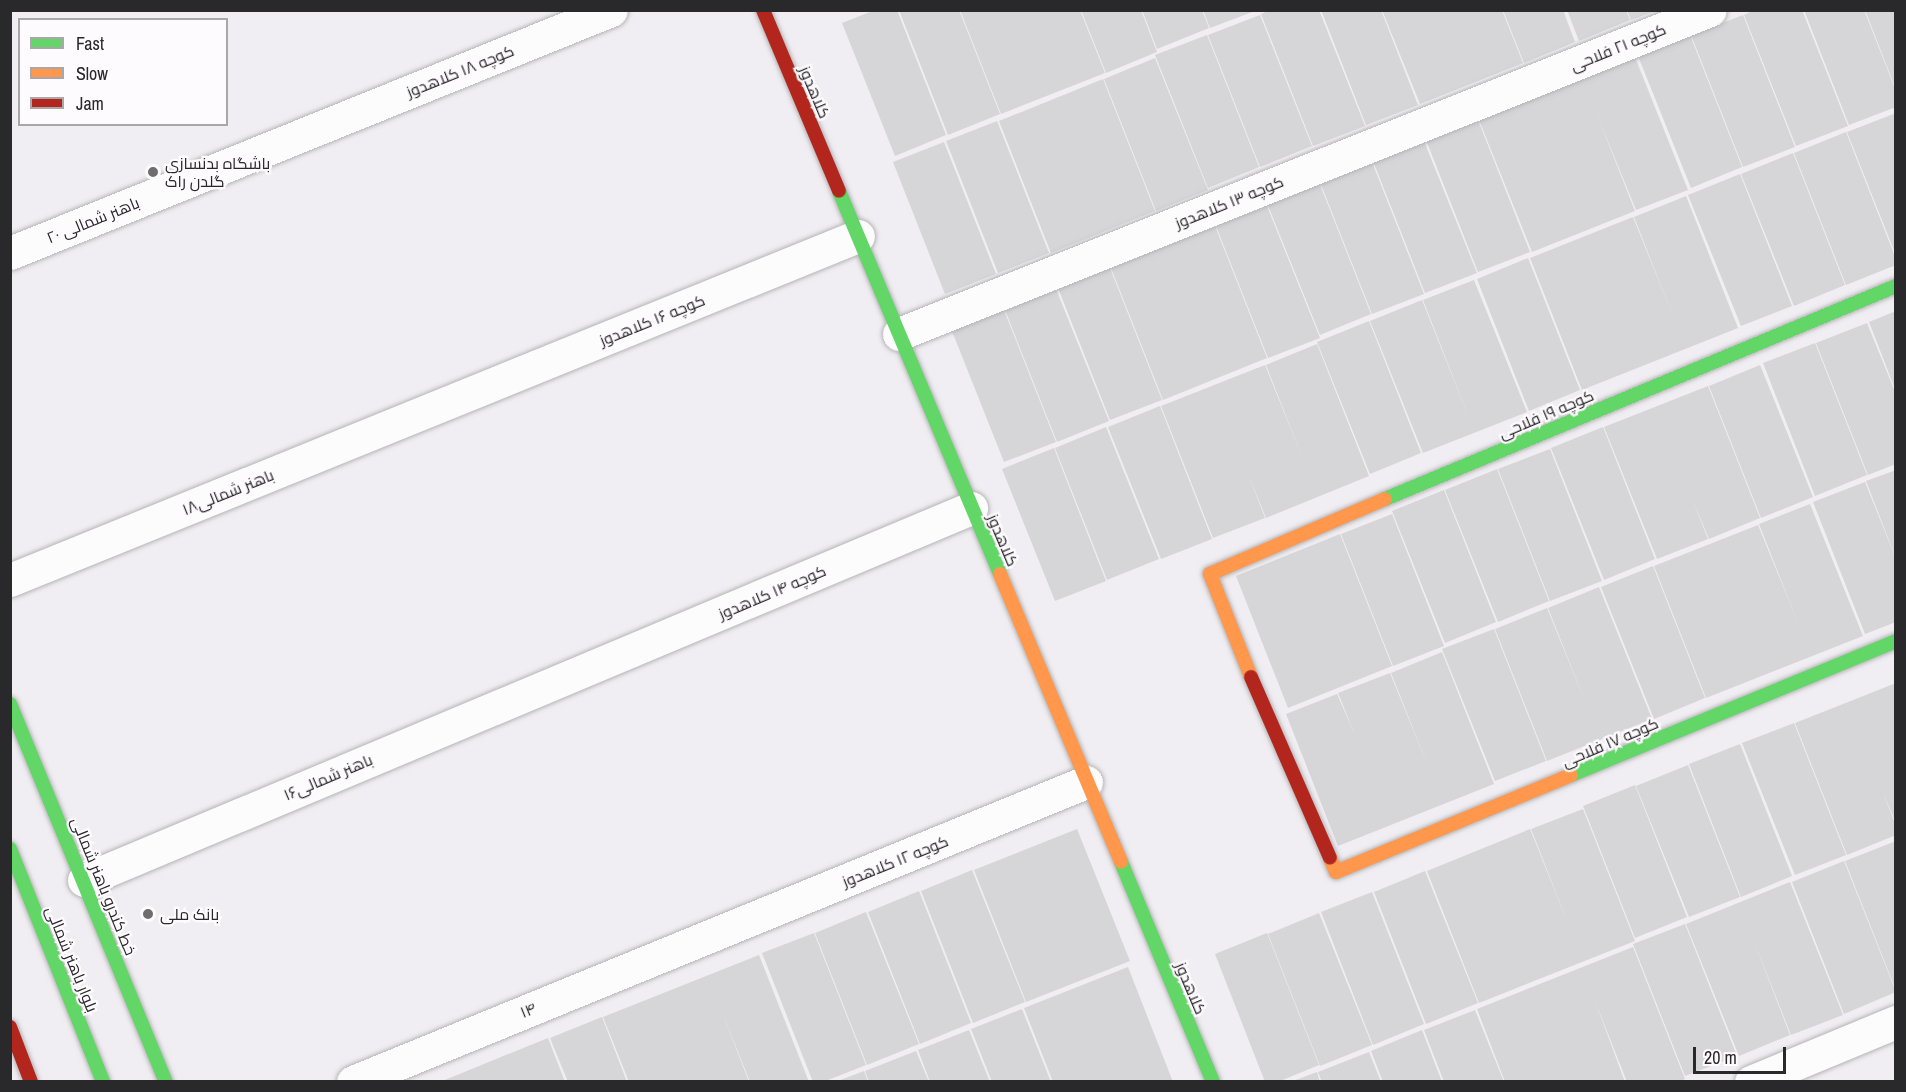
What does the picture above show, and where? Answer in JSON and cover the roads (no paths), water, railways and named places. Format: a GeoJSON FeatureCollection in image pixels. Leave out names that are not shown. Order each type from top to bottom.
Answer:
{"type":"FeatureCollection","features":[{"type":"Feature","properties":{"kind":"street","name":"کوچه ۱۸ کلاهدوز"},"geometry":{"type":"LineString","coordinates":[[309,132],[611,10]]}},
{"type":"Feature","properties":{"kind":"street","name":"کوچه ۲۱ فلاحی"},"geometry":{"type":"LineString","coordinates":[[1560,70],[1710,10]]}},
{"type":"Feature","properties":{"kind":"street","name":"کلاهدوز"},"geometry":{"type":"LineString","coordinates":[[766,11],[971,508],[1213,1082]]}},
{"type":"Feature","properties":{"kind":"street","name":"کوچه ۱۳ کلاهدوز"},"geometry":{"type":"LineString","coordinates":[[899,334],[1560,70]]}},
{"type":"Feature","properties":{"kind":"street","name":"۲۰ باهنر شمالی"},"geometry":{"type":"LineString","coordinates":[[10,254],[309,132]]}},
{"type":"Feature","properties":{"kind":"street","name":"کوچه ۱۶ کلاهدوز"},"geometry":{"type":"LineString","coordinates":[[446,403],[858,236]]}},
{"type":"Feature","properties":{"kind":"street","name":"کوچه ۱۹ فلاحی"},"geometry":{"type":"LineString","coordinates":[[1336,872],[1266,713],[1210,574],[1217,568],[1896,286]]}},
{"type":"Feature","properties":{"kind":"street","name":"باهنر شمالی۱۸"},"geometry":{"type":"LineString","coordinates":[[10,580],[446,403]]}},
{"type":"Feature","properties":{"kind":"street","name":"کوچه ۱۴ کلاهدوز"},"geometry":{"type":"LineString","coordinates":[[572,675],[971,508]]}},
{"type":"Feature","properties":{"kind":"street","name":"کوچه ۱۷ فلاحی"},"geometry":{"type":"LineString","coordinates":[[1336,872],[1896,641]]}},
{"type":"Feature","properties":{"kind":"street","name":"باهنر شمالی۱۶"},"geometry":{"type":"LineString","coordinates":[[84,880],[572,675]]}},
{"type":"Feature","properties":{"kind":"street","name":"خط کندرو باهنر شمالی"},"geometry":{"type":"LineString","coordinates":[[10,704],[166,1082]]}},
{"type":"Feature","properties":{"kind":"street","name":"کوچه ۱۲ کلاهدوز"},"geometry":{"type":"LineString","coordinates":[[703,939],[1086,782]]}},
{"type":"Feature","properties":{"kind":"street","name":"بلوار باهنر شمالی"},"geometry":{"type":"LineString","coordinates":[[10,849],[103,1082]]}},
{"type":"Feature","properties":{"kind":"street","name":"۱۴"},"geometry":{"type":"LineString","coordinates":[[353,1082],[703,939]]}},
{"type":"Feature","properties":{"kind":"street"},"geometry":{"type":"LineString","coordinates":[[1751,1082],[1888,1025]]}},
{"type":"Feature","properties":{"kind":"street"},"geometry":{"type":"LineString","coordinates":[[10,1027],[31,1082]]}},
{"type":"Feature","properties":{"kind":"place","name":"باشگاه بدنسازی گلدن راک"},"geometry":{"type":"Point","coordinates":[153,172]}},
{"type":"Feature","properties":{"kind":"place","name":"بانک ملی"},"geometry":{"type":"Point","coordinates":[148,914]}}]}
